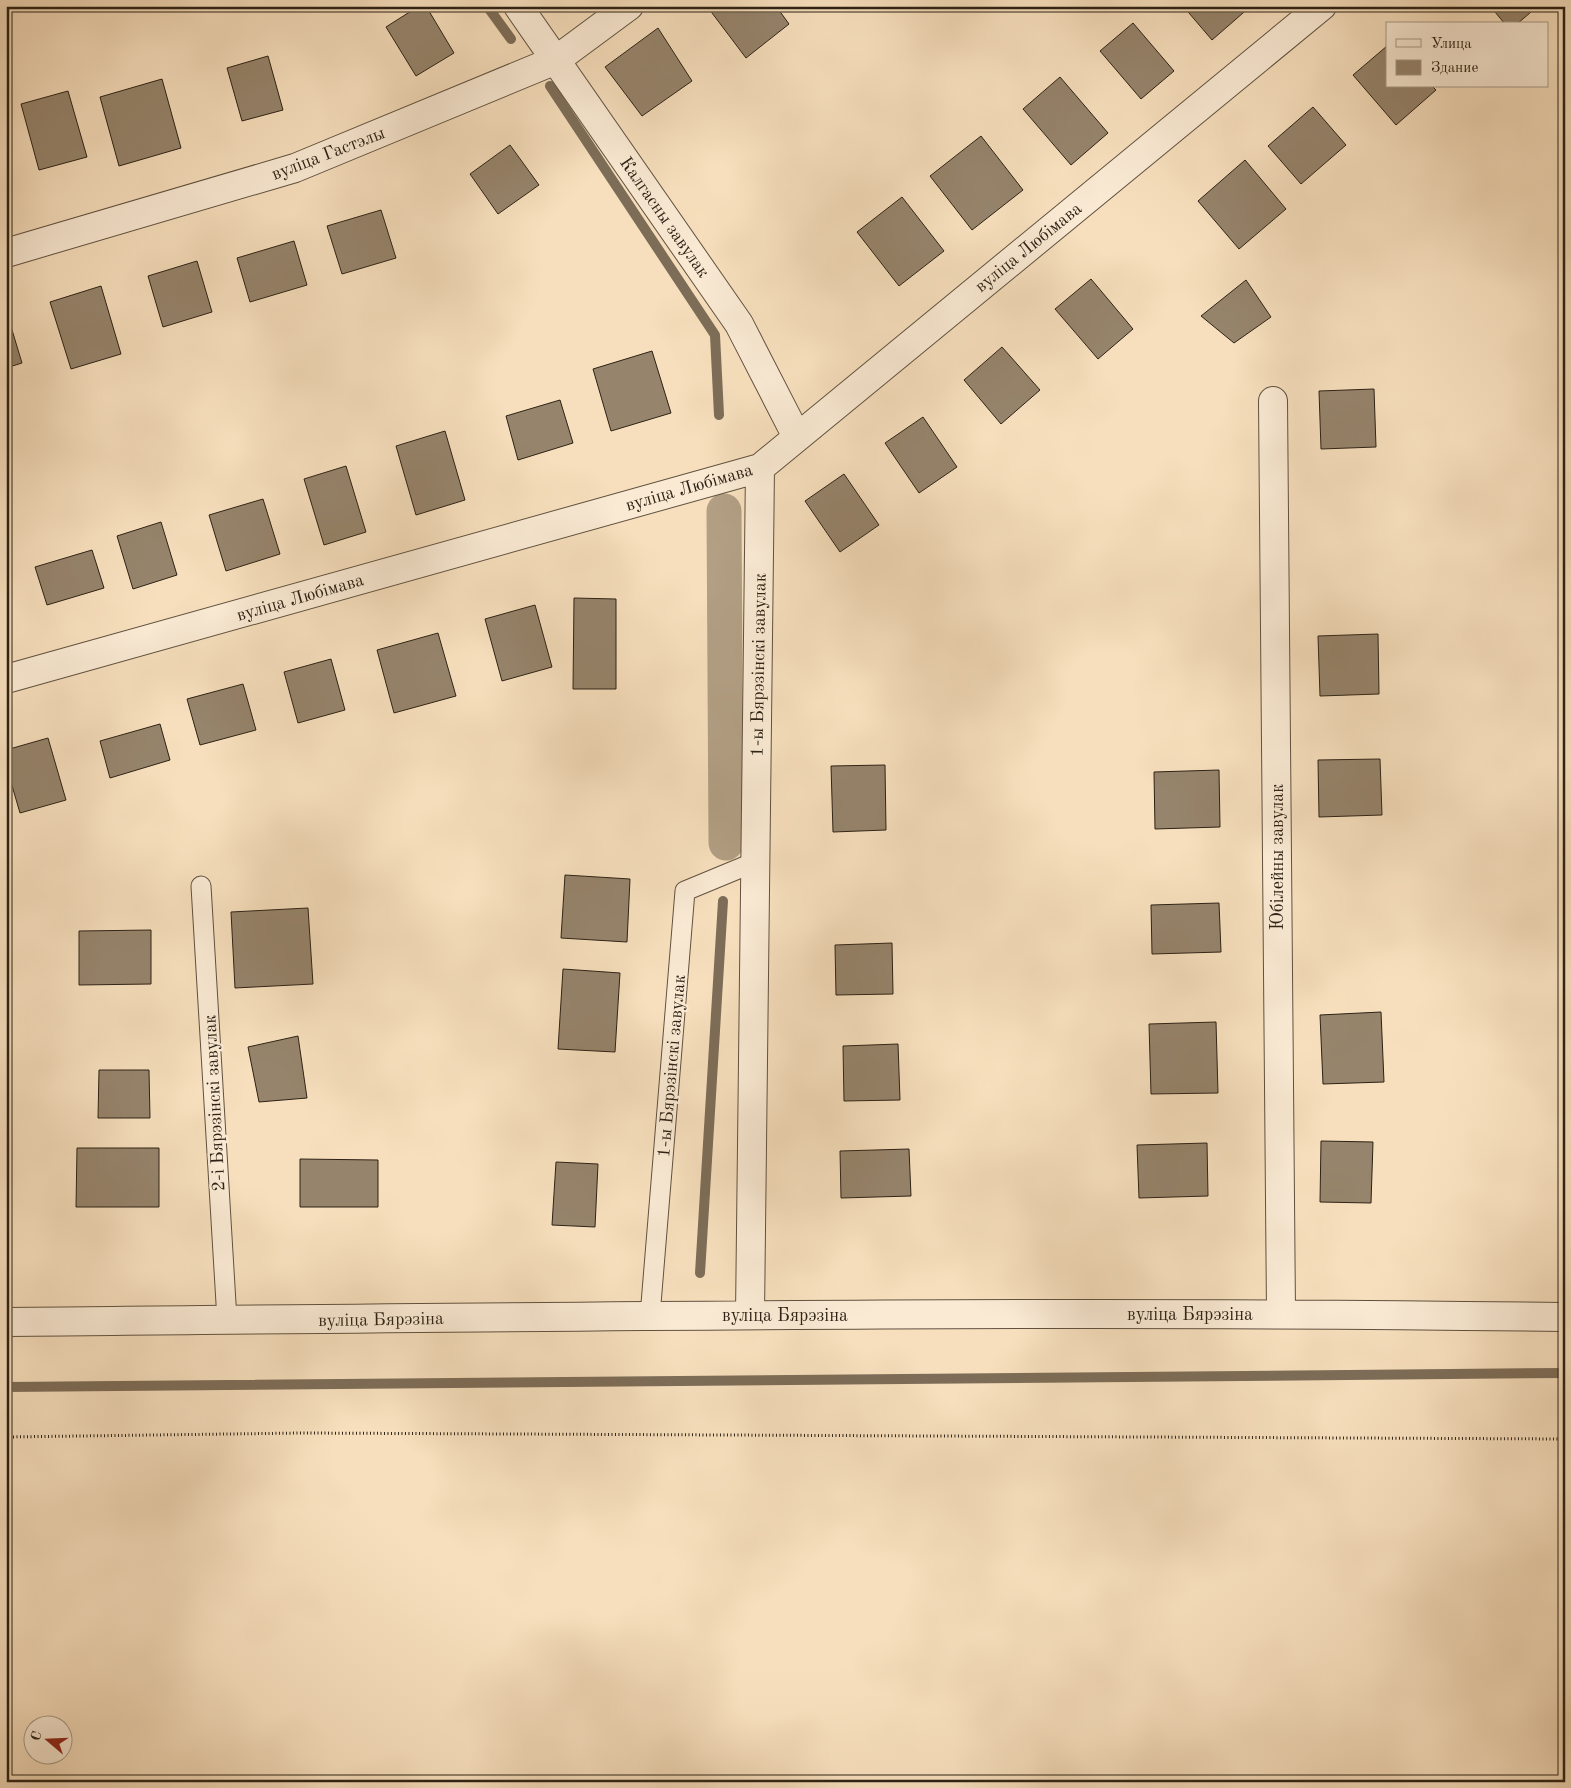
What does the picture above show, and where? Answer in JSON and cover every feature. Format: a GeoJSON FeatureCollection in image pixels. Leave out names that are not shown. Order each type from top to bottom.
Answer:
{"type":"FeatureCollection","features":[{"type":"Feature","properties":{"kind":"street","name":"Калгасны завулак"},"geometry":{"type":"LineString","coordinates":[[518,6],[739,324],[797,437]]}},
{"type":"Feature","properties":{"kind":"street","name":"вуліца Гастэлы"},"geometry":{"type":"LineString","coordinates":[[6,253],[294,168],[556,60],[629,6]]}},
{"type":"Feature","properties":{"kind":"street","name":"вуліца Любімава"},"geometry":{"type":"LineString","coordinates":[[6,679],[760,468],[1322,6]]}},
{"type":"Feature","properties":{"kind":"street","name":"Юбілейны завулак"},"geometry":{"type":"LineString","coordinates":[[1273,401],[1281,1313]]}},
{"type":"Feature","properties":{"kind":"street","name":"1-ы Бярэзінскі завулак"},"geometry":{"type":"LineString","coordinates":[[750,1315],[760,468]]}},
{"type":"Feature","properties":{"kind":"street","name":"вуліца Бярэзіна"},"geometry":{"type":"LineString","coordinates":[[6,1322],[750,1315],[1281,1313],[1565,1317]]}},
{"type":"Feature","properties":{"kind":"lane","name":"1-ы Бярэзінскі завулак"},"geometry":{"type":"LineString","coordinates":[[650,1316],[685,891],[755,862]]}},
{"type":"Feature","properties":{"kind":"lane","name":"2-і Бярэзінскі завулак"},"geometry":{"type":"LineString","coordinates":[[201,886],[227,1320]]}},
{"type":"Feature","properties":{"kind":"path"},"geometry":{"type":"LineString","coordinates":[[6,1437],[302,1432],[1565,1439]]}},
{"type":"Feature","properties":{"kind":"building"},"geometry":{"type":"Polygon","coordinates":[[[419,6],[426,6],[454,53],[416,76],[386,27],[419,6]]]}},
{"type":"Feature","properties":{"kind":"building"},"geometry":{"type":"Polygon","coordinates":[[[712,6],[776,6],[789,24],[746,58],[709,9],[712,6]]]}},
{"type":"Feature","properties":{"kind":"building"},"geometry":{"type":"Polygon","coordinates":[[[1183,6],[1251,6],[1212,40],[1183,6]]]}},
{"type":"Feature","properties":{"kind":"building"},"geometry":{"type":"Polygon","coordinates":[[[1490,6],[1538,6],[1519,22],[1503,22],[1490,6]]]}},
{"type":"Feature","properties":{"kind":"building"},"geometry":{"type":"Polygon","coordinates":[[[1133,23],[1174,71],[1141,99],[1100,51],[1133,23]]]}},
{"type":"Feature","properties":{"kind":"building"},"geometry":{"type":"Polygon","coordinates":[[[658,28],[692,81],[642,116],[605,67],[658,28]]]}},
{"type":"Feature","properties":{"kind":"building"},"geometry":{"type":"Polygon","coordinates":[[[1386,47],[1386,88],[1434,88],[1436,90],[1396,125],[1353,75],[1386,47]]]}},
{"type":"Feature","properties":{"kind":"building"},"geometry":{"type":"Polygon","coordinates":[[[268,56],[283,110],[242,121],[227,68],[268,56]]]}},
{"type":"Feature","properties":{"kind":"building"},"geometry":{"type":"Polygon","coordinates":[[[1060,77],[1108,133],[1071,165],[1023,109],[1060,77]]]}},
{"type":"Feature","properties":{"kind":"building"},"geometry":{"type":"Polygon","coordinates":[[[162,79],[181,148],[119,166],[100,97],[162,79]]]}},
{"type":"Feature","properties":{"kind":"building"},"geometry":{"type":"Polygon","coordinates":[[[68,91],[87,157],[39,170],[21,104],[68,91]]]}},
{"type":"Feature","properties":{"kind":"building"},"geometry":{"type":"Polygon","coordinates":[[[1313,107],[1346,145],[1301,184],[1268,146],[1313,107]]]}},
{"type":"Feature","properties":{"kind":"building"},"geometry":{"type":"Polygon","coordinates":[[[981,136],[1023,190],[972,230],[930,176],[981,136]]]}},
{"type":"Feature","properties":{"kind":"building"},"geometry":{"type":"Polygon","coordinates":[[[510,145],[539,185],[498,214],[470,174],[510,145]]]}},
{"type":"Feature","properties":{"kind":"building"},"geometry":{"type":"Polygon","coordinates":[[[1245,160],[1286,209],[1239,249],[1198,201],[1245,160]]]}},
{"type":"Feature","properties":{"kind":"building"},"geometry":{"type":"Polygon","coordinates":[[[902,197],[944,251],[899,286],[857,232],[902,197]]]}},
{"type":"Feature","properties":{"kind":"building"},"geometry":{"type":"Polygon","coordinates":[[[381,210],[396,258],[342,274],[327,226],[381,210]]]}},
{"type":"Feature","properties":{"kind":"building"},"geometry":{"type":"Polygon","coordinates":[[[294,241],[307,285],[250,302],[237,258],[294,241]]]}},
{"type":"Feature","properties":{"kind":"building"},"geometry":{"type":"Polygon","coordinates":[[[197,261],[212,312],[163,327],[148,276],[197,261]]]}},
{"type":"Feature","properties":{"kind":"building"},"geometry":{"type":"Polygon","coordinates":[[[1091,279],[1133,329],[1098,359],[1055,309],[1091,279]]]}},
{"type":"Feature","properties":{"kind":"building"},"geometry":{"type":"Polygon","coordinates":[[[1246,280],[1271,317],[1234,343],[1201,316],[1246,280]]]}},
{"type":"Feature","properties":{"kind":"building"},"geometry":{"type":"Polygon","coordinates":[[[101,286],[121,354],[71,369],[50,302],[101,286]]]}},
{"type":"Feature","properties":{"kind":"building"},"geometry":{"type":"Polygon","coordinates":[[[9,320],[22,363],[6,368],[6,321],[9,320]]]}},
{"type":"Feature","properties":{"kind":"building"},"geometry":{"type":"Polygon","coordinates":[[[1002,347],[1040,390],[1001,424],[964,380],[1002,347]]]}},
{"type":"Feature","properties":{"kind":"building"},"geometry":{"type":"Polygon","coordinates":[[[652,351],[671,413],[611,431],[593,369],[652,351]]]}},
{"type":"Feature","properties":{"kind":"building"},"geometry":{"type":"Polygon","coordinates":[[[1374,389],[1376,447],[1321,449],[1319,391],[1374,389]]]}},
{"type":"Feature","properties":{"kind":"building"},"geometry":{"type":"Polygon","coordinates":[[[560,400],[573,443],[518,460],[506,416],[560,400]]]}},
{"type":"Feature","properties":{"kind":"building"},"geometry":{"type":"Polygon","coordinates":[[[923,417],[957,467],[919,493],[885,443],[923,417]]]}},
{"type":"Feature","properties":{"kind":"building"},"geometry":{"type":"Polygon","coordinates":[[[445,431],[465,500],[416,515],[396,446],[445,431]]]}},
{"type":"Feature","properties":{"kind":"building"},"geometry":{"type":"Polygon","coordinates":[[[346,466],[366,532],[324,545],[304,479],[346,466]]]}},
{"type":"Feature","properties":{"kind":"building"},"geometry":{"type":"Polygon","coordinates":[[[844,474],[879,525],[840,552],[805,501],[844,474]]]}},
{"type":"Feature","properties":{"kind":"building"},"geometry":{"type":"Polygon","coordinates":[[[263,499],[280,554],[226,571],[209,515],[263,499]]]}},
{"type":"Feature","properties":{"kind":"building"},"geometry":{"type":"Polygon","coordinates":[[[161,522],[177,575],[133,589],[117,536],[161,522]]]}},
{"type":"Feature","properties":{"kind":"building"},"geometry":{"type":"Polygon","coordinates":[[[92,550],[104,588],[47,605],[35,567],[92,550]]]}},
{"type":"Feature","properties":{"kind":"building"},"geometry":{"type":"Polygon","coordinates":[[[574,598],[616,599],[616,689],[573,689],[574,598]]]}},
{"type":"Feature","properties":{"kind":"building"},"geometry":{"type":"Polygon","coordinates":[[[535,605],[552,667],[502,681],[485,619],[535,605]]]}},
{"type":"Feature","properties":{"kind":"building"},"geometry":{"type":"Polygon","coordinates":[[[438,633],[456,696],[394,713],[377,650],[438,633]]]}},
{"type":"Feature","properties":{"kind":"building"},"geometry":{"type":"Polygon","coordinates":[[[1378,634],[1379,694],[1320,696],[1318,636],[1378,634]]]}},
{"type":"Feature","properties":{"kind":"building"},"geometry":{"type":"Polygon","coordinates":[[[331,659],[345,710],[298,723],[284,672],[331,659]]]}},
{"type":"Feature","properties":{"kind":"building"},"geometry":{"type":"Polygon","coordinates":[[[243,684],[256,730],[200,745],[187,699],[243,684]]]}},
{"type":"Feature","properties":{"kind":"building"},"geometry":{"type":"Polygon","coordinates":[[[160,724],[170,760],[110,778],[100,741],[160,724]]]}},
{"type":"Feature","properties":{"kind":"building"},"geometry":{"type":"Polygon","coordinates":[[[48,738],[66,800],[20,813],[6,765],[6,750],[48,738]]]}},
{"type":"Feature","properties":{"kind":"building"},"geometry":{"type":"Polygon","coordinates":[[[1380,759],[1382,815],[1319,817],[1318,760],[1380,759]]]}},
{"type":"Feature","properties":{"kind":"building"},"geometry":{"type":"Polygon","coordinates":[[[885,765],[886,830],[833,832],[831,766],[885,765]]]}},
{"type":"Feature","properties":{"kind":"building"},"geometry":{"type":"Polygon","coordinates":[[[1219,770],[1220,827],[1155,829],[1154,772],[1219,770]]]}},
{"type":"Feature","properties":{"kind":"building"},"geometry":{"type":"Polygon","coordinates":[[[565,875],[630,879],[627,942],[561,938],[565,875]]]}},
{"type":"Feature","properties":{"kind":"building"},"geometry":{"type":"Polygon","coordinates":[[[1219,903],[1221,952],[1152,954],[1151,905],[1219,903]]]}},
{"type":"Feature","properties":{"kind":"building"},"geometry":{"type":"Polygon","coordinates":[[[308,908],[313,984],[235,988],[231,912],[308,908]]]}},
{"type":"Feature","properties":{"kind":"building"},"geometry":{"type":"Polygon","coordinates":[[[151,930],[151,984],[79,985],[79,931],[151,930]]]}},
{"type":"Feature","properties":{"kind":"building"},"geometry":{"type":"Polygon","coordinates":[[[892,943],[893,994],[836,995],[835,945],[892,943]]]}},
{"type":"Feature","properties":{"kind":"building"},"geometry":{"type":"Polygon","coordinates":[[[563,969],[620,973],[615,1052],[558,1049],[563,969]]]}},
{"type":"Feature","properties":{"kind":"building"},"geometry":{"type":"Polygon","coordinates":[[[1381,1012],[1384,1082],[1323,1084],[1320,1015],[1381,1012]]]}},
{"type":"Feature","properties":{"kind":"building"},"geometry":{"type":"Polygon","coordinates":[[[1216,1022],[1218,1093],[1151,1094],[1149,1024],[1216,1022]]]}},
{"type":"Feature","properties":{"kind":"building"},"geometry":{"type":"Polygon","coordinates":[[[298,1036],[307,1098],[259,1102],[248,1047],[298,1036]]]}},
{"type":"Feature","properties":{"kind":"building"},"geometry":{"type":"Polygon","coordinates":[[[898,1044],[900,1100],[844,1101],[843,1046],[898,1044]]]}},
{"type":"Feature","properties":{"kind":"building"},"geometry":{"type":"Polygon","coordinates":[[[99,1070],[149,1070],[150,1118],[98,1118],[99,1070]]]}},
{"type":"Feature","properties":{"kind":"building"},"geometry":{"type":"Polygon","coordinates":[[[1321,1141],[1373,1142],[1371,1203],[1320,1202],[1321,1141]]]}},
{"type":"Feature","properties":{"kind":"building"},"geometry":{"type":"Polygon","coordinates":[[[1207,1143],[1208,1196],[1139,1198],[1137,1145],[1207,1143]]]}},
{"type":"Feature","properties":{"kind":"building"},"geometry":{"type":"Polygon","coordinates":[[[77,1148],[159,1148],[159,1207],[76,1207],[77,1148]]]}},
{"type":"Feature","properties":{"kind":"building"},"geometry":{"type":"Polygon","coordinates":[[[909,1149],[911,1196],[841,1198],[840,1151],[909,1149]]]}},
{"type":"Feature","properties":{"kind":"building"},"geometry":{"type":"Polygon","coordinates":[[[300,1159],[378,1160],[378,1207],[300,1207],[300,1159]]]}},
{"type":"Feature","properties":{"kind":"building"},"geometry":{"type":"Polygon","coordinates":[[[556,1162],[598,1164],[595,1227],[552,1225],[556,1162]]]}},
{"type":"Feature","properties":{"kind":"waterway"},"geometry":{"type":"LineString","coordinates":[[487,6],[511,39]]}},
{"type":"Feature","properties":{"kind":"waterway"},"geometry":{"type":"LineString","coordinates":[[550,86],[715,335],[719,415]]}},
{"type":"Feature","properties":{"kind":"waterway"},"geometry":{"type":"LineString","coordinates":[[724,511],[726,843]]}},
{"type":"Feature","properties":{"kind":"waterway"},"geometry":{"type":"LineString","coordinates":[[700,1273],[723,901]]}},
{"type":"Feature","properties":{"kind":"waterway"},"geometry":{"type":"LineString","coordinates":[[6,1387],[1565,1373]]}}]}
